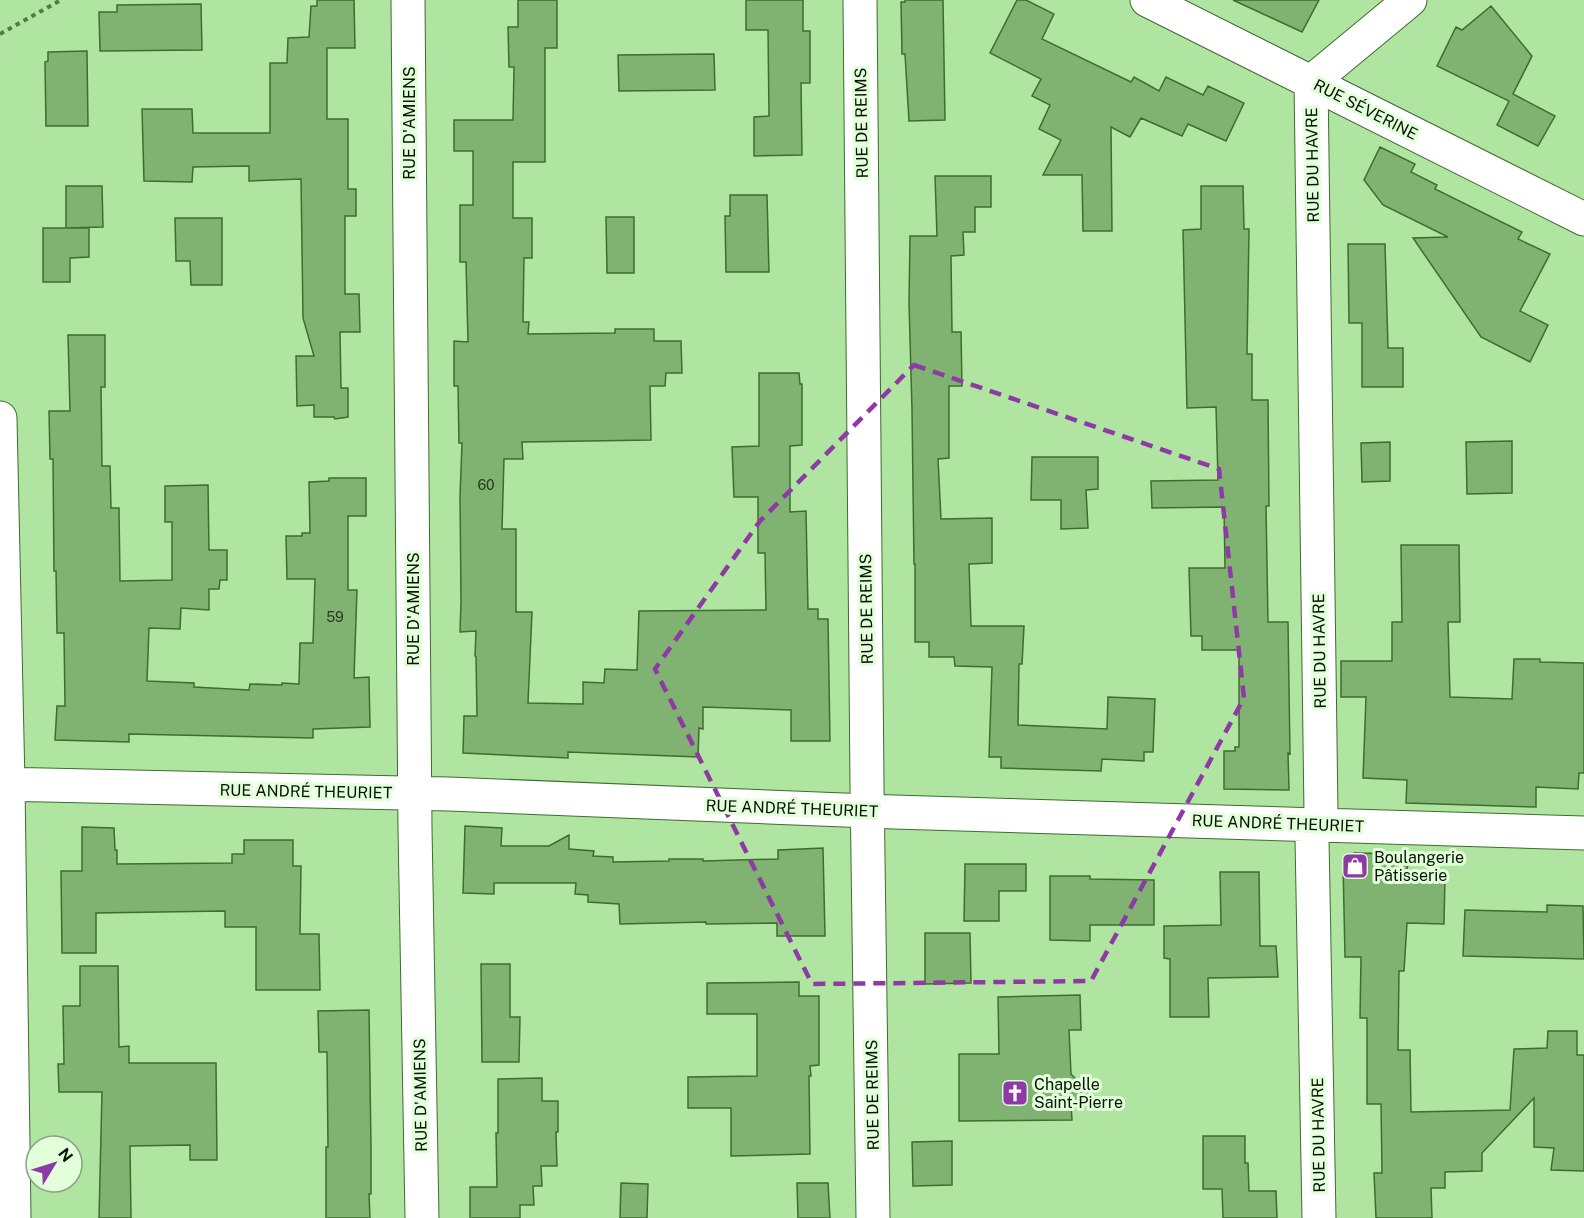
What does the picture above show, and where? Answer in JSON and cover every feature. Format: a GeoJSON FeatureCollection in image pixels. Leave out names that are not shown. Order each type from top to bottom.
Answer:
{"type":"FeatureCollection","features":[{"type":"Feature","properties":{"kind":"street","name":"RUE D'AMIENS"},"geometry":{"type":"LineString","coordinates":[[408,0],[415,793],[422,1218]]}},
{"type":"Feature","properties":{"kind":"street","name":"RUE DE REIMS"},"geometry":{"type":"LineString","coordinates":[[860,0],[873,1218]]}},
{"type":"Feature","properties":{"kind":"street","name":"RUE SÉVERINE"},"geometry":{"type":"LineString","coordinates":[[1147,0],[1584,219]]}},
{"type":"Feature","properties":{"kind":"street"},"geometry":{"type":"LineString","coordinates":[[1311,82],[1410,0]]}},
{"type":"Feature","properties":{"kind":"street","name":"RUE DU HAVRE"},"geometry":{"type":"LineString","coordinates":[[1311,82],[1321,796],[1321,813],[1312,838],[1319,1218]]}},
{"type":"Feature","properties":{"kind":"street"},"geometry":{"type":"LineString","coordinates":[[0,418],[4,784],[14,1218]]}},
{"type":"Feature","properties":{"kind":"street","name":"RUE ANDRÉ THEURIET"},"geometry":{"type":"LineString","coordinates":[[4,784],[415,793],[868,810],[1584,832]]}},
{"type":"Feature","properties":{"kind":"path"},"geometry":{"type":"LineString","coordinates":[[0,34],[61,0]]}},
{"type":"Feature","properties":{"kind":"highlighted area"},"geometry":{"type":"Polygon","coordinates":[[[914,365],[1219,469],[1244,698],[1091,981],[812,984],[655,669],[760,521],[914,365]]]}},
{"type":"Feature","properties":{"kind":"building"},"geometry":{"type":"Polygon","coordinates":[[[317,0],[354,0],[355,48],[327,48],[327,119],[348,119],[348,189],[356,189],[356,216],[345,216],[345,294],[359,294],[360,332],[340,332],[341,388],[348,388],[348,417],[335,419],[334,417],[314,417],[314,405],[297,406],[296,356],[314,356],[303,318],[301,179],[249,181],[249,166],[193,167],[192,182],[144,181],[142,109],[192,109],[193,133],[270,133],[270,63],[287,63],[288,38],[309,37],[311,6],[317,6],[317,0]]]}},
{"type":"Feature","properties":{"kind":"building"},"geometry":{"type":"Polygon","coordinates":[[[518,0],[557,0],[557,48],[545,48],[545,162],[513,162],[513,218],[532,218],[532,258],[524,258],[523,322],[529,322],[528,334],[615,333],[615,329],[654,329],[654,341],[681,341],[682,373],[666,373],[665,386],[650,386],[651,440],[522,442],[523,459],[504,459],[502,529],[516,529],[516,612],[532,612],[528,703],[583,704],[583,682],[604,683],[605,669],[637,670],[639,611],[766,610],[765,553],[758,553],[758,497],[734,497],[732,447],[759,446],[759,373],[799,373],[800,384],[802,384],[802,445],[790,446],[790,512],[806,511],[808,609],[818,609],[818,619],[828,619],[830,741],[791,741],[791,710],[703,707],[703,729],[699,728],[698,757],[568,752],[568,758],[463,753],[464,716],[477,716],[476,631],[460,632],[462,443],[459,443],[458,386],[454,386],[454,341],[468,342],[466,262],[460,262],[460,205],[473,205],[473,151],[454,151],[454,120],[513,120],[514,67],[509,67],[508,27],[518,27],[518,0]]]}},
{"type":"Feature","properties":{"kind":"building"},"geometry":{"type":"Polygon","coordinates":[[[746,0],[803,0],[803,31],[810,31],[810,83],[801,83],[802,155],[754,156],[754,117],[769,116],[768,30],[746,30],[746,0]]]}},
{"type":"Feature","properties":{"kind":"building"},"geometry":{"type":"Polygon","coordinates":[[[905,0],[943,0],[945,120],[909,121],[905,54],[902,54],[901,2],[905,0]]]}},
{"type":"Feature","properties":{"kind":"building"},"geometry":{"type":"Polygon","coordinates":[[[1017,0],[1026,0],[1054,14],[1042,39],[1131,82],[1134,77],[1159,91],[1166,77],[1203,95],[1208,86],[1244,103],[1226,141],[1188,124],[1182,136],[1141,118],[1130,137],[1111,127],[1112,231],[1083,231],[1082,175],[1043,175],[1061,140],[1039,129],[1050,105],[1032,96],[1041,79],[990,53],[1017,0]]]}},
{"type":"Feature","properties":{"kind":"building"},"geometry":{"type":"Polygon","coordinates":[[[1233,0],[1319,0],[1302,32],[1233,0]]]}},
{"type":"Feature","properties":{"kind":"building"},"geometry":{"type":"Polygon","coordinates":[[[201,4],[202,50],[100,51],[99,12],[117,12],[117,5],[201,4]]]}},
{"type":"Feature","properties":{"kind":"building"},"geometry":{"type":"Polygon","coordinates":[[[1491,6],[1532,56],[1513,94],[1555,116],[1538,146],[1497,125],[1509,101],[1437,66],[1456,27],[1462,30],[1491,6]]]}},
{"type":"Feature","properties":{"kind":"building"},"geometry":{"type":"Polygon","coordinates":[[[87,51],[88,126],[46,126],[45,62],[48,61],[48,52],[87,51]]]}},
{"type":"Feature","properties":{"kind":"building"},"geometry":{"type":"Polygon","coordinates":[[[714,54],[715,90],[619,91],[618,55],[714,54]]]}},
{"type":"Feature","properties":{"kind":"building"},"geometry":{"type":"Polygon","coordinates":[[[1380,147],[1415,164],[1411,172],[1437,185],[1435,189],[1522,232],[1518,239],[1550,254],[1520,311],[1548,325],[1530,362],[1481,337],[1413,238],[1448,237],[1383,205],[1364,180],[1380,147]]]}},
{"type":"Feature","properties":{"kind":"building"},"geometry":{"type":"Polygon","coordinates":[[[935,176],[991,176],[991,207],[975,207],[975,232],[963,232],[964,255],[951,256],[952,332],[961,332],[962,386],[949,386],[949,458],[938,459],[941,519],[992,518],[992,563],[969,564],[971,626],[1024,626],[1022,664],[1019,664],[1018,725],[1107,729],[1108,697],[1155,699],[1153,752],[1144,752],[1144,761],[1102,759],[1101,771],[1001,768],[1001,757],[989,757],[992,667],[955,666],[954,657],[929,657],[929,642],[915,642],[909,303],[910,236],[937,236],[935,176]]]}},
{"type":"Feature","properties":{"kind":"building"},"geometry":{"type":"Polygon","coordinates":[[[66,186],[102,186],[103,227],[66,228],[66,186]]]}},
{"type":"Feature","properties":{"kind":"building"},"geometry":{"type":"Polygon","coordinates":[[[1201,186],[1243,186],[1244,229],[1249,229],[1247,354],[1252,354],[1252,400],[1268,400],[1269,506],[1266,506],[1268,622],[1288,622],[1289,790],[1224,789],[1224,751],[1235,751],[1235,747],[1239,747],[1239,650],[1202,650],[1202,636],[1191,636],[1189,568],[1225,568],[1224,507],[1152,508],[1151,481],[1218,480],[1216,407],[1187,408],[1183,230],[1201,229],[1201,186]]]}},
{"type":"Feature","properties":{"kind":"building"},"geometry":{"type":"Polygon","coordinates":[[[730,195],[767,195],[769,272],[726,272],[725,216],[730,216],[730,195]]]}},
{"type":"Feature","properties":{"kind":"building"},"geometry":{"type":"Polygon","coordinates":[[[606,217],[634,217],[634,273],[607,273],[606,217]]]}},
{"type":"Feature","properties":{"kind":"building"},"geometry":{"type":"Polygon","coordinates":[[[175,218],[222,218],[222,285],[191,285],[190,261],[176,261],[175,218]]]}},
{"type":"Feature","properties":{"kind":"building"},"geometry":{"type":"Polygon","coordinates":[[[43,228],[89,228],[89,257],[70,258],[70,282],[43,282],[43,228]]]}},
{"type":"Feature","properties":{"kind":"building"},"geometry":{"type":"Polygon","coordinates":[[[1348,244],[1385,244],[1388,348],[1403,348],[1403,387],[1362,387],[1362,323],[1349,323],[1348,244]]]}},
{"type":"Feature","properties":{"kind":"building"},"geometry":{"type":"Polygon","coordinates":[[[68,335],[105,335],[105,387],[101,387],[102,466],[110,466],[111,508],[119,508],[120,581],[172,580],[172,522],[165,522],[165,486],[208,485],[209,550],[227,550],[227,580],[220,580],[219,589],[209,589],[209,610],[181,608],[180,629],[149,628],[147,681],[194,683],[194,687],[249,690],[250,684],[299,684],[300,643],[313,643],[315,579],[287,579],[286,536],[302,536],[302,533],[310,533],[309,482],[329,481],[329,478],[366,478],[366,516],[348,516],[348,590],[357,590],[354,678],[369,677],[370,727],[313,729],[313,738],[129,734],[129,742],[55,740],[57,706],[65,706],[64,633],[57,633],[53,459],[50,459],[49,411],[70,411],[68,335]]]}},
{"type":"Feature","properties":{"kind":"building"},"geometry":{"type":"Polygon","coordinates":[[[1512,441],[1512,493],[1467,494],[1466,442],[1512,441]]]}},
{"type":"Feature","properties":{"kind":"building"},"geometry":{"type":"Polygon","coordinates":[[[1390,442],[1390,481],[1362,482],[1361,443],[1390,442]]]}},
{"type":"Feature","properties":{"kind":"building"},"geometry":{"type":"Polygon","coordinates":[[[1032,457],[1098,457],[1098,489],[1086,490],[1088,528],[1061,529],[1061,500],[1031,500],[1032,457]]]}},
{"type":"Feature","properties":{"kind":"building"},"geometry":{"type":"Polygon","coordinates":[[[1401,545],[1459,545],[1460,622],[1448,622],[1450,697],[1512,699],[1514,659],[1584,663],[1584,773],[1579,773],[1578,789],[1536,787],[1536,807],[1406,803],[1407,780],[1363,778],[1366,697],[1341,697],[1341,661],[1392,661],[1392,622],[1402,622],[1401,545]]]}},
{"type":"Feature","properties":{"kind":"building"},"geometry":{"type":"Polygon","coordinates":[[[465,826],[502,828],[501,846],[549,846],[569,835],[569,849],[594,851],[593,856],[613,857],[613,862],[669,861],[669,859],[703,859],[703,861],[778,859],[778,850],[823,848],[825,936],[777,936],[777,923],[620,924],[619,904],[588,902],[588,895],[575,894],[576,883],[494,883],[494,894],[463,893],[465,826]]]}},
{"type":"Feature","properties":{"kind":"building"},"geometry":{"type":"Polygon","coordinates":[[[82,827],[114,828],[117,864],[232,863],[232,854],[244,854],[244,840],[293,840],[293,866],[301,866],[300,934],[319,934],[320,990],[256,990],[256,927],[225,927],[225,911],[96,913],[96,953],[62,953],[61,871],[82,871],[82,827]]]}},
{"type":"Feature","properties":{"kind":"building"},"geometry":{"type":"Polygon","coordinates":[[[1354,853],[1408,854],[1407,876],[1445,877],[1444,924],[1407,923],[1404,971],[1399,971],[1398,1050],[1410,1050],[1411,1112],[1510,1110],[1514,1049],[1547,1048],[1548,1031],[1577,1031],[1577,1055],[1584,1055],[1584,1171],[1551,1170],[1554,1148],[1534,1147],[1534,1098],[1482,1153],[1482,1171],[1445,1172],[1445,1188],[1431,1188],[1432,1218],[1376,1218],[1374,1173],[1382,1173],[1381,1104],[1367,1104],[1367,1018],[1360,1018],[1361,957],[1345,957],[1343,864],[1354,853]]]}},
{"type":"Feature","properties":{"kind":"building"},"geometry":{"type":"Polygon","coordinates":[[[965,864],[1026,864],[1026,891],[999,891],[999,921],[964,921],[965,864]]]}},
{"type":"Feature","properties":{"kind":"building"},"geometry":{"type":"Polygon","coordinates":[[[1220,872],[1259,872],[1260,946],[1276,946],[1278,977],[1208,978],[1209,1017],[1170,1017],[1170,959],[1164,958],[1164,926],[1221,925],[1220,872]]]}},
{"type":"Feature","properties":{"kind":"building"},"geometry":{"type":"Polygon","coordinates":[[[1050,876],[1154,880],[1154,925],[1090,925],[1090,941],[1050,940],[1050,876]]]}},
{"type":"Feature","properties":{"kind":"building"},"geometry":{"type":"Polygon","coordinates":[[[1547,905],[1583,906],[1584,959],[1463,956],[1465,910],[1547,912],[1547,905]]]}},
{"type":"Feature","properties":{"kind":"building"},"geometry":{"type":"Polygon","coordinates":[[[925,933],[970,933],[971,983],[925,984],[925,933]]]}},
{"type":"Feature","properties":{"kind":"building"},"geometry":{"type":"Polygon","coordinates":[[[481,964],[510,964],[510,1017],[520,1017],[519,1062],[482,1062],[481,964]]]}},
{"type":"Feature","properties":{"kind":"building"},"geometry":{"type":"Polygon","coordinates":[[[80,966],[118,966],[119,1047],[129,1046],[129,1063],[216,1063],[217,1160],[190,1160],[190,1145],[130,1146],[131,1218],[99,1218],[102,1092],[59,1092],[58,1064],[64,1064],[63,1006],[80,1006],[80,966]]]}},
{"type":"Feature","properties":{"kind":"building"},"geometry":{"type":"Polygon","coordinates":[[[799,982],[799,996],[819,996],[819,1065],[810,1066],[811,1076],[809,1076],[810,1154],[731,1156],[731,1108],[688,1108],[688,1077],[757,1076],[757,1014],[707,1014],[707,983],[799,982]]]}},
{"type":"Feature","properties":{"kind":"building","name":"Chapelle Saint-Pierre"},"geometry":{"type":"Polygon","coordinates":[[[1080,995],[1081,1030],[1069,1030],[1071,1074],[1101,1105],[1071,1104],[1072,1120],[959,1121],[959,1054],[999,1054],[998,997],[1080,995]]]}},
{"type":"Feature","properties":{"kind":"building"},"geometry":{"type":"Polygon","coordinates":[[[369,1010],[370,1218],[326,1218],[327,1052],[319,1052],[318,1011],[369,1010]]]}},
{"type":"Feature","properties":{"kind":"building"},"geometry":{"type":"Polygon","coordinates":[[[542,1078],[542,1101],[558,1101],[557,1166],[541,1166],[542,1186],[533,1186],[534,1205],[520,1205],[520,1218],[470,1218],[470,1187],[497,1187],[498,1079],[542,1078]]]}},
{"type":"Feature","properties":{"kind":"building"},"geometry":{"type":"Polygon","coordinates":[[[1203,1136],[1245,1136],[1245,1163],[1248,1163],[1249,1191],[1276,1191],[1277,1218],[1223,1218],[1222,1189],[1203,1189],[1203,1136]]]}},
{"type":"Feature","properties":{"kind":"building"},"geometry":{"type":"Polygon","coordinates":[[[952,1141],[952,1185],[913,1186],[912,1142],[952,1141]]]}},
{"type":"Feature","properties":{"kind":"building"},"geometry":{"type":"Polygon","coordinates":[[[621,1183],[648,1184],[647,1218],[620,1218],[621,1183]]]}},
{"type":"Feature","properties":{"kind":"building"},"geometry":{"type":"Polygon","coordinates":[[[797,1183],[828,1183],[830,1218],[798,1218],[797,1183]]]}},
{"type":"Feature","properties":{"kind":"place","name":"Boulangerie Pâtisserie"},"geometry":{"type":"Point","coordinates":[1355,866]}},
{"type":"Feature","properties":{"kind":"place","name":"Chapelle Saint-Pierre"},"geometry":{"type":"Point","coordinates":[1015,1093]}}]}
